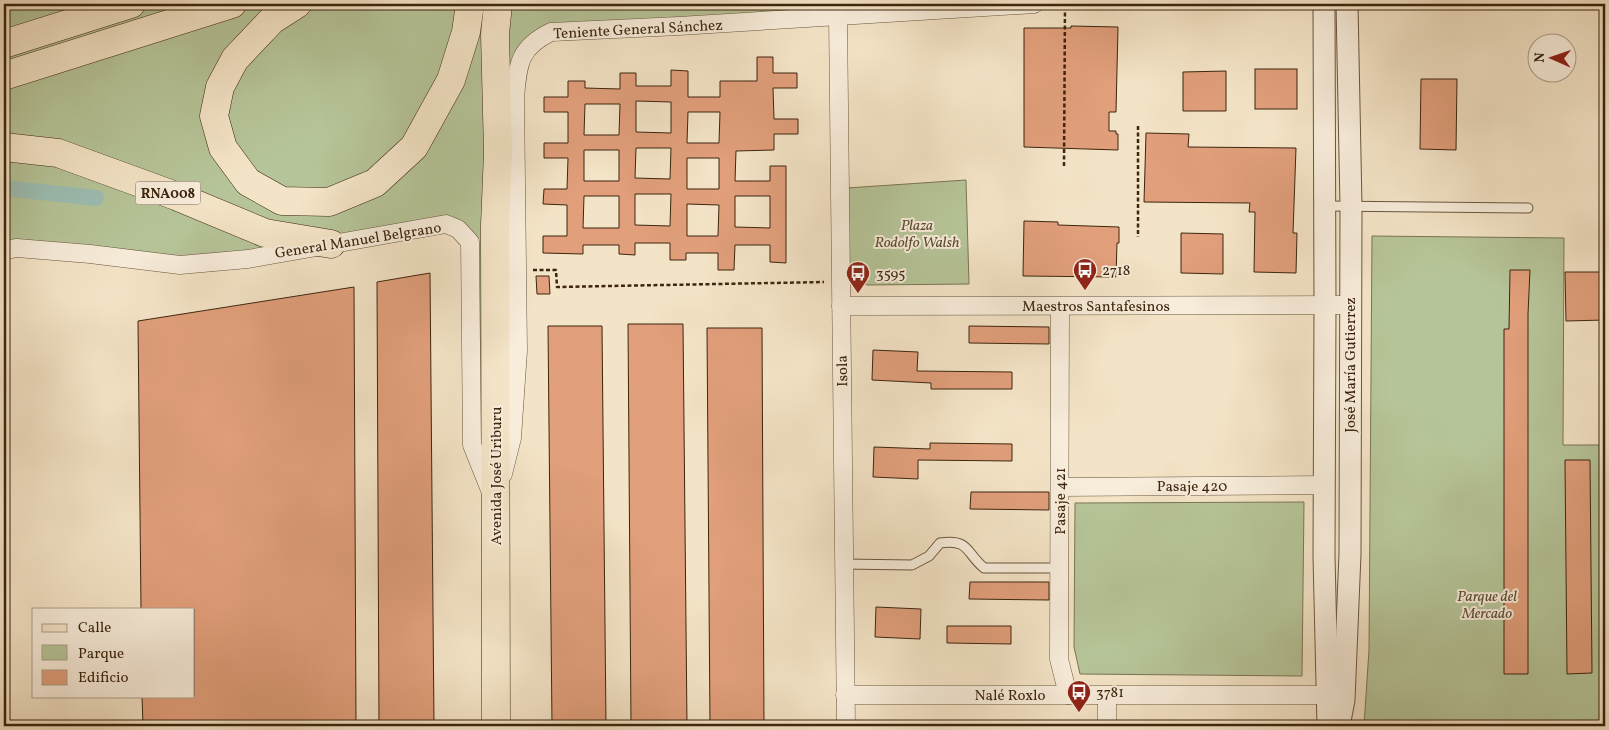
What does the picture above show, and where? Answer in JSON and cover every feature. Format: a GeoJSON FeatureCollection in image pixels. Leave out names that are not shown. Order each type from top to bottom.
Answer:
{"type":"FeatureCollection","features":[{"type":"Feature","properties":{"kind":"main road"},"geometry":{"type":"LineString","coordinates":[[4,44],[131,4]]}},
{"type":"Feature","properties":{"kind":"main road"},"geometry":{"type":"LineString","coordinates":[[4,76],[232,4]]}},
{"type":"Feature","properties":{"kind":"main road"},"geometry":{"type":"LineString","coordinates":[[297,4],[272,20],[235,58],[220,87],[214,116],[223,148],[248,182],[282,201],[329,202],[376,183],[414,147],[451,80],[466,32],[470,4]]}},
{"type":"Feature","properties":{"kind":"main road","name":"Avenida José Uriburu"},"geometry":{"type":"LineString","coordinates":[[477,4],[486,158],[495,225]]}},
{"type":"Feature","properties":{"kind":"main road","name":"Avenida José Uriburu"},"geometry":{"type":"LineString","coordinates":[[496,726],[495,225],[498,152],[496,34],[498,4]]}},
{"type":"Feature","properties":{"kind":"main road","name":"RNA008"},"geometry":{"type":"LineString","coordinates":[[4,147],[58,153],[176,196],[266,233],[331,244]]}},
{"type":"Feature","properties":{"kind":"street","name":"Teniente General Sánchez"},"geometry":{"type":"LineString","coordinates":[[496,504],[512,438],[518,351],[515,98],[517,76],[523,53],[537,39],[551,32],[1034,4]]}},
{"type":"Feature","properties":{"kind":"street","name":"José María Gutierrez"},"geometry":{"type":"LineString","coordinates":[[1324,4],[1324,485],[1328,726]]}},
{"type":"Feature","properties":{"kind":"street","name":"José María Gutierrez"},"geometry":{"type":"LineString","coordinates":[[1339,726],[1344,700],[1350,554],[1351,207],[1347,4]]}},
{"type":"Feature","properties":{"kind":"street","name":"Isola"},"geometry":{"type":"LineString","coordinates":[[838,16],[841,282],[850,306],[843,564],[846,726]]}},
{"type":"Feature","properties":{"kind":"street","name":"General Manuel Belgrano"},"geometry":{"type":"LineString","coordinates":[[4,250],[17,248],[90,254],[180,265],[248,258],[446,224],[458,229],[470,242],[472,445],[496,504]]}},
{"type":"Feature","properties":{"kind":"street","name":"Maestros Santafesinos"},"geometry":{"type":"LineString","coordinates":[[850,306],[1350,305]]}},
{"type":"Feature","properties":{"kind":"street","name":"Pasaje 421"},"geometry":{"type":"LineString","coordinates":[[1060,306],[1059,659],[1068,696]]}},
{"type":"Feature","properties":{"kind":"street","name":"Pasaje 420"},"geometry":{"type":"LineString","coordinates":[[1060,487],[1324,485]]}},
{"type":"Feature","properties":{"kind":"street","name":"Nalé Roxlo"},"geometry":{"type":"LineString","coordinates":[[845,695],[1326,695]]}},
{"type":"Feature","properties":{"kind":"street"},"geometry":{"type":"LineString","coordinates":[[1107,696],[1108,726]]}},
{"type":"Feature","properties":{"kind":"lane"},"geometry":{"type":"LineString","coordinates":[[1325,206],[1528,208]]}},
{"type":"Feature","properties":{"kind":"lane"},"geometry":{"type":"LineString","coordinates":[[843,564],[912,564],[929,556],[940,543],[954,541],[966,546],[974,559],[984,568],[1060,568]]}},
{"type":"Feature","properties":{"kind":"path"},"geometry":{"type":"LineString","coordinates":[[1064,166],[1065,4]]}},
{"type":"Feature","properties":{"kind":"path"},"geometry":{"type":"LineString","coordinates":[[1138,126],[1138,237]]}},
{"type":"Feature","properties":{"kind":"path"},"geometry":{"type":"LineString","coordinates":[[517,270],[556,270],[557,287],[841,282]]}},
{"type":"Feature","properties":{"kind":"green space"},"geometry":{"type":"Polygon","coordinates":[[[4,4],[1034,4],[551,32],[523,53],[518,351],[496,504],[472,445],[470,242],[458,229],[180,265],[4,250],[4,4]]]}},
{"type":"Feature","properties":{"kind":"green space","name":"Plaza Rodolfo Walsh"},"geometry":{"type":"Polygon","coordinates":[[[966,180],[969,284],[867,285],[847,274],[847,188],[966,180]]]}},
{"type":"Feature","properties":{"kind":"green space","name":"Parque del Mercado"},"geometry":{"type":"Polygon","coordinates":[[[1372,236],[1564,238],[1563,445],[1605,445],[1605,726],[1364,726],[1369,650],[1372,236]]]}},
{"type":"Feature","properties":{"kind":"green space"},"geometry":{"type":"Polygon","coordinates":[[[1304,502],[1302,676],[1080,674],[1074,647],[1075,503],[1304,502]]]}},
{"type":"Feature","properties":{"kind":"building"},"geometry":{"type":"Polygon","coordinates":[[[1071,26],[1118,27],[1116,112],[1109,112],[1109,131],[1116,131],[1116,134],[1118,134],[1118,150],[1024,147],[1024,28],[1071,28],[1071,26]]]}},
{"type":"Feature","properties":{"kind":"building"},"geometry":{"type":"Polygon","coordinates":[[[757,57],[773,57],[773,73],[797,73],[797,88],[773,88],[774,119],[798,119],[798,134],[774,134],[774,150],[736,151],[735,181],[770,181],[770,166],[786,166],[786,263],[770,262],[770,245],[735,245],[734,270],[718,270],[718,253],[686,253],[686,260],[670,260],[670,243],[635,243],[635,255],[619,254],[619,245],[583,245],[583,254],[543,253],[543,236],[567,236],[567,205],[543,204],[544,189],[567,189],[568,158],[544,158],[544,143],[568,143],[568,112],[544,112],[544,97],[568,97],[568,81],[585,81],[585,88],[620,89],[620,73],[636,73],[636,86],[671,86],[671,70],[688,71],[688,97],[720,97],[720,81],[757,81],[757,57]],[[636,101],[636,132],[671,133],[671,102],[636,101]],[[585,104],[584,135],[619,135],[620,104],[585,104]],[[688,112],[687,143],[719,143],[720,112],[688,112]],[[636,148],[635,178],[670,179],[671,148],[636,148]],[[584,150],[584,181],[619,181],[619,150],[584,150]],[[687,158],[687,189],[719,189],[719,158],[687,158]],[[635,194],[635,225],[670,226],[671,194],[635,194]],[[584,196],[583,228],[619,228],[619,196],[584,196]],[[735,196],[735,227],[770,228],[770,196],[735,196]],[[687,204],[687,236],[718,236],[719,205],[687,204]]]}},
{"type":"Feature","properties":{"kind":"building"},"geometry":{"type":"Polygon","coordinates":[[[1255,69],[1297,69],[1297,109],[1255,109],[1255,69]]]}},
{"type":"Feature","properties":{"kind":"building"},"geometry":{"type":"Polygon","coordinates":[[[1226,71],[1226,111],[1183,111],[1183,72],[1226,71]]]}},
{"type":"Feature","properties":{"kind":"building"},"geometry":{"type":"Polygon","coordinates":[[[1421,79],[1457,79],[1456,150],[1420,149],[1421,79]]]}},
{"type":"Feature","properties":{"kind":"building"},"geometry":{"type":"Polygon","coordinates":[[[1146,133],[1189,134],[1188,147],[1296,148],[1293,233],[1297,233],[1296,273],[1254,272],[1255,212],[1249,212],[1250,203],[1144,202],[1146,133]]]}},
{"type":"Feature","properties":{"kind":"building"},"geometry":{"type":"Polygon","coordinates":[[[1024,221],[1058,222],[1058,225],[1119,227],[1116,277],[1023,276],[1024,221]]]}},
{"type":"Feature","properties":{"kind":"building"},"geometry":{"type":"Polygon","coordinates":[[[1181,233],[1223,234],[1223,274],[1181,273],[1181,233]]]}},
{"type":"Feature","properties":{"kind":"building"},"geometry":{"type":"Polygon","coordinates":[[[1510,270],[1530,270],[1528,314],[1528,674],[1504,674],[1504,329],[1509,329],[1510,270]]]}},
{"type":"Feature","properties":{"kind":"building"},"geometry":{"type":"Polygon","coordinates":[[[1565,272],[1605,272],[1605,320],[1566,321],[1565,272]]]}},
{"type":"Feature","properties":{"kind":"building"},"geometry":{"type":"Polygon","coordinates":[[[430,273],[434,726],[379,726],[377,282],[430,273]]]}},
{"type":"Feature","properties":{"kind":"building"},"geometry":{"type":"Polygon","coordinates":[[[536,276],[549,276],[550,294],[537,294],[536,276]]]}},
{"type":"Feature","properties":{"kind":"building"},"geometry":{"type":"Polygon","coordinates":[[[354,287],[356,726],[143,726],[142,698],[195,698],[195,608],[141,608],[138,321],[354,287]]]}},
{"type":"Feature","properties":{"kind":"building"},"geometry":{"type":"Polygon","coordinates":[[[628,324],[683,324],[687,726],[631,726],[628,324]]]}},
{"type":"Feature","properties":{"kind":"building"},"geometry":{"type":"Polygon","coordinates":[[[548,326],[602,326],[606,726],[552,726],[548,326]]]}},
{"type":"Feature","properties":{"kind":"building"},"geometry":{"type":"Polygon","coordinates":[[[969,326],[1049,327],[1049,344],[969,343],[969,326]]]}},
{"type":"Feature","properties":{"kind":"building"},"geometry":{"type":"Polygon","coordinates":[[[707,328],[762,328],[764,726],[710,726],[707,328]]]}},
{"type":"Feature","properties":{"kind":"building"},"geometry":{"type":"Polygon","coordinates":[[[873,350],[918,352],[917,371],[1012,372],[1012,389],[931,389],[931,383],[872,380],[873,350]]]}},
{"type":"Feature","properties":{"kind":"building"},"geometry":{"type":"Polygon","coordinates":[[[930,443],[1012,444],[1012,461],[918,460],[918,479],[873,477],[874,447],[930,449],[930,443]]]}},
{"type":"Feature","properties":{"kind":"building"},"geometry":{"type":"Polygon","coordinates":[[[1565,460],[1590,460],[1592,673],[1567,674],[1565,460]]]}},
{"type":"Feature","properties":{"kind":"building"},"geometry":{"type":"Polygon","coordinates":[[[971,492],[1049,492],[1049,510],[970,509],[971,492]]]}},
{"type":"Feature","properties":{"kind":"building"},"geometry":{"type":"Polygon","coordinates":[[[970,582],[1049,582],[1049,600],[969,599],[970,582]]]}},
{"type":"Feature","properties":{"kind":"building"},"geometry":{"type":"Polygon","coordinates":[[[876,607],[921,609],[920,639],[875,637],[876,607]]]}},
{"type":"Feature","properties":{"kind":"building"},"geometry":{"type":"Polygon","coordinates":[[[947,626],[1011,626],[1011,644],[947,643],[947,626]]]}},
{"type":"Feature","properties":{"kind":"waterway"},"geometry":{"type":"LineString","coordinates":[[4,188],[96,198]]}},
{"type":"Feature","properties":{"kind":"place","name":"2718"},"geometry":{"type":"Point","coordinates":[1085,291]}},
{"type":"Feature","properties":{"kind":"place","name":"3595"},"geometry":{"type":"Point","coordinates":[858,294]}},
{"type":"Feature","properties":{"kind":"place","name":"3781"},"geometry":{"type":"Point","coordinates":[1079,713]}}]}
